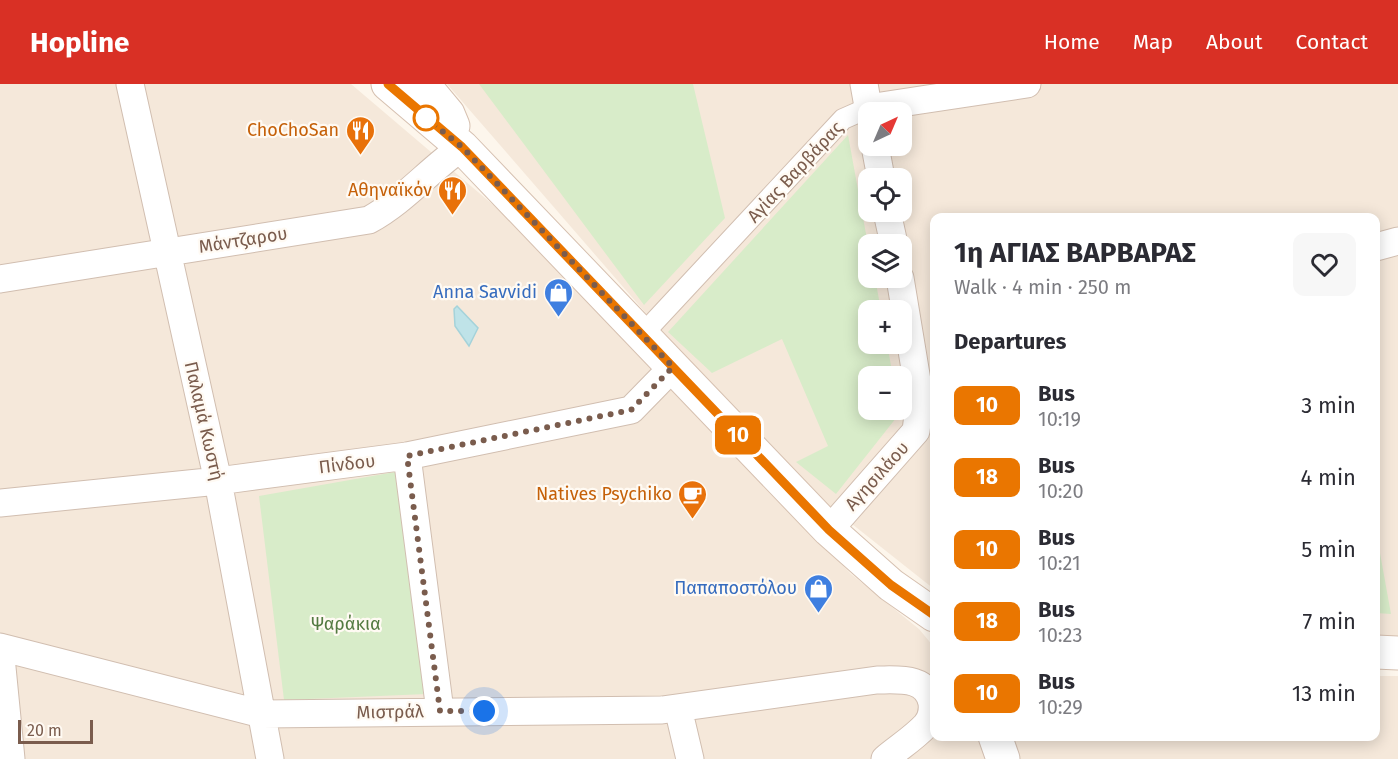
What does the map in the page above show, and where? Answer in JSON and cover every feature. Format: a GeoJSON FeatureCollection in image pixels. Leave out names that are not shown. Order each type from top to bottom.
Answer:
{"type":"FeatureCollection","features":[{"type":"Feature","properties":{"kind":"main road"},"geometry":{"type":"LineString","coordinates":[[388,84],[462,147],[829,530],[877,573],[930,612]]}},
{"type":"Feature","properties":{"kind":"main road"},"geometry":{"type":"LineString","coordinates":[[423,84],[448,114],[462,147]]}},
{"type":"Feature","properties":{"kind":"main road"},"geometry":{"type":"LineString","coordinates":[[1380,652],[1398,653]]}},
{"type":"Feature","properties":{"kind":"main road"},"geometry":{"type":"LineString","coordinates":[[997,741],[1003,759]]}},
{"type":"Feature","properties":{"kind":"street","name":"Παλαμά Κωστή"},"geometry":{"type":"LineString","coordinates":[[130,84],[218,481],[270,759]]}},
{"type":"Feature","properties":{"kind":"street","name":"Αγίας Βαρβάρας"},"geometry":{"type":"LineString","coordinates":[[867,102],[1027,84]]}},
{"type":"Feature","properties":{"kind":"street","name":"Αγίας Βαρβάρας"},"geometry":{"type":"LineString","coordinates":[[642,335],[843,119],[858,108]]}},
{"type":"Feature","properties":{"kind":"street","name":"Μάντζαρου"},"geometry":{"type":"LineString","coordinates":[[0,279],[369,220],[390,209],[437,164],[462,147]]}},
{"type":"Feature","properties":{"kind":"street"},"geometry":{"type":"LineString","coordinates":[[1380,246],[1398,241]]}},
{"type":"Feature","properties":{"kind":"street","name":"Αγησιλάου"},"geometry":{"type":"LineString","coordinates":[[829,530],[916,431],[924,350],[903,288]]}},
{"type":"Feature","properties":{"kind":"street","name":"Πίνδου"},"geometry":{"type":"LineString","coordinates":[[0,503],[218,481],[407,456],[631,410],[673,367]]}},
{"type":"Feature","properties":{"kind":"street"},"geometry":{"type":"LineString","coordinates":[[407,456],[440,711]]}},
{"type":"Feature","properties":{"kind":"street"},"geometry":{"type":"LineString","coordinates":[[0,647],[11,759]]}},
{"type":"Feature","properties":{"kind":"street","name":"Μιστράλ"},"geometry":{"type":"LineString","coordinates":[[0,647],[262,714],[662,710],[877,680],[905,680],[917,683],[927,691],[930,704]]}},
{"type":"Feature","properties":{"kind":"street"},"geometry":{"type":"LineString","coordinates":[[678,708],[690,759]]}},
{"type":"Feature","properties":{"kind":"street","name":"Μιστράλ"},"geometry":{"type":"LineString","coordinates":[[885,759],[927,724],[930,717]]}},
{"type":"Feature","properties":{"kind":"shaded area"},"geometry":{"type":"Polygon","coordinates":[[[0,84],[351,84],[511,220],[851,574],[919,629],[930,642],[930,741],[982,741],[989,759],[0,759],[0,84]]]}},
{"type":"Feature","properties":{"kind":"shaded area"},"geometry":{"type":"Polygon","coordinates":[[[447,84],[1398,84],[1398,642],[1380,641],[1380,213],[930,213],[930,586],[823,501],[683,356],[447,84]]]}},
{"type":"Feature","properties":{"kind":"shaded area"},"geometry":{"type":"Polygon","coordinates":[[[1380,676],[1398,676],[1398,759],[1020,759],[1013,741],[1380,741],[1380,676]]]}},
{"type":"Feature","properties":{"kind":"green space"},"geometry":{"type":"Polygon","coordinates":[[[479,84],[693,84],[725,218],[644,305],[479,84]]]}},
{"type":"Feature","properties":{"kind":"green space"},"geometry":{"type":"Polygon","coordinates":[[[848,135],[858,190],[858,222],[864,222],[866,234],[858,234],[858,288],[877,288],[879,300],[858,300],[858,354],[889,354],[891,366],[858,366],[858,420],[894,420],[836,494],[796,462],[828,446],[782,339],[712,373],[668,332],[848,135]]]}},
{"type":"Feature","properties":{"kind":"green space","name":"Ψαράκια"},"geometry":{"type":"Polygon","coordinates":[[[395,472],[427,694],[284,700],[259,496],[395,472]]]}},
{"type":"Feature","properties":{"kind":"green space"},"geometry":{"type":"Polygon","coordinates":[[[1380,553],[1391,614],[1380,613],[1380,553]]]}},
{"type":"Feature","properties":{"kind":"water"},"geometry":{"type":"Polygon","coordinates":[[[457,306],[478,328],[469,346],[455,326],[454,309],[457,306]]]}},
{"type":"Feature","properties":{"kind":"bus line","name":"10"},"geometry":{"type":"LineString","coordinates":[[388,84],[462,147],[829,530],[891,585],[930,612]]}},
{"type":"Feature","properties":{"kind":"place","name":"ChoChoSan"},"geometry":{"type":"Point","coordinates":[360,156]}},
{"type":"Feature","properties":{"kind":"place","name":"Αθηναϊκόν"},"geometry":{"type":"Point","coordinates":[453,216]}},
{"type":"Feature","properties":{"kind":"place","name":"Anna Savvidi"},"geometry":{"type":"Point","coordinates":[558,318]}},
{"type":"Feature","properties":{"kind":"place","name":"Natives Psychiko"},"geometry":{"type":"Point","coordinates":[693,520]}},
{"type":"Feature","properties":{"kind":"place","name":"Παπαποστόλου"},"geometry":{"type":"Point","coordinates":[818,614]}},
{"type":"Feature","properties":{"kind":"route"},"geometry":{"type":"LineString","coordinates":[[426,118],[462,147],[673,367],[631,410],[407,456],[440,711],[484,711]]}}]}
